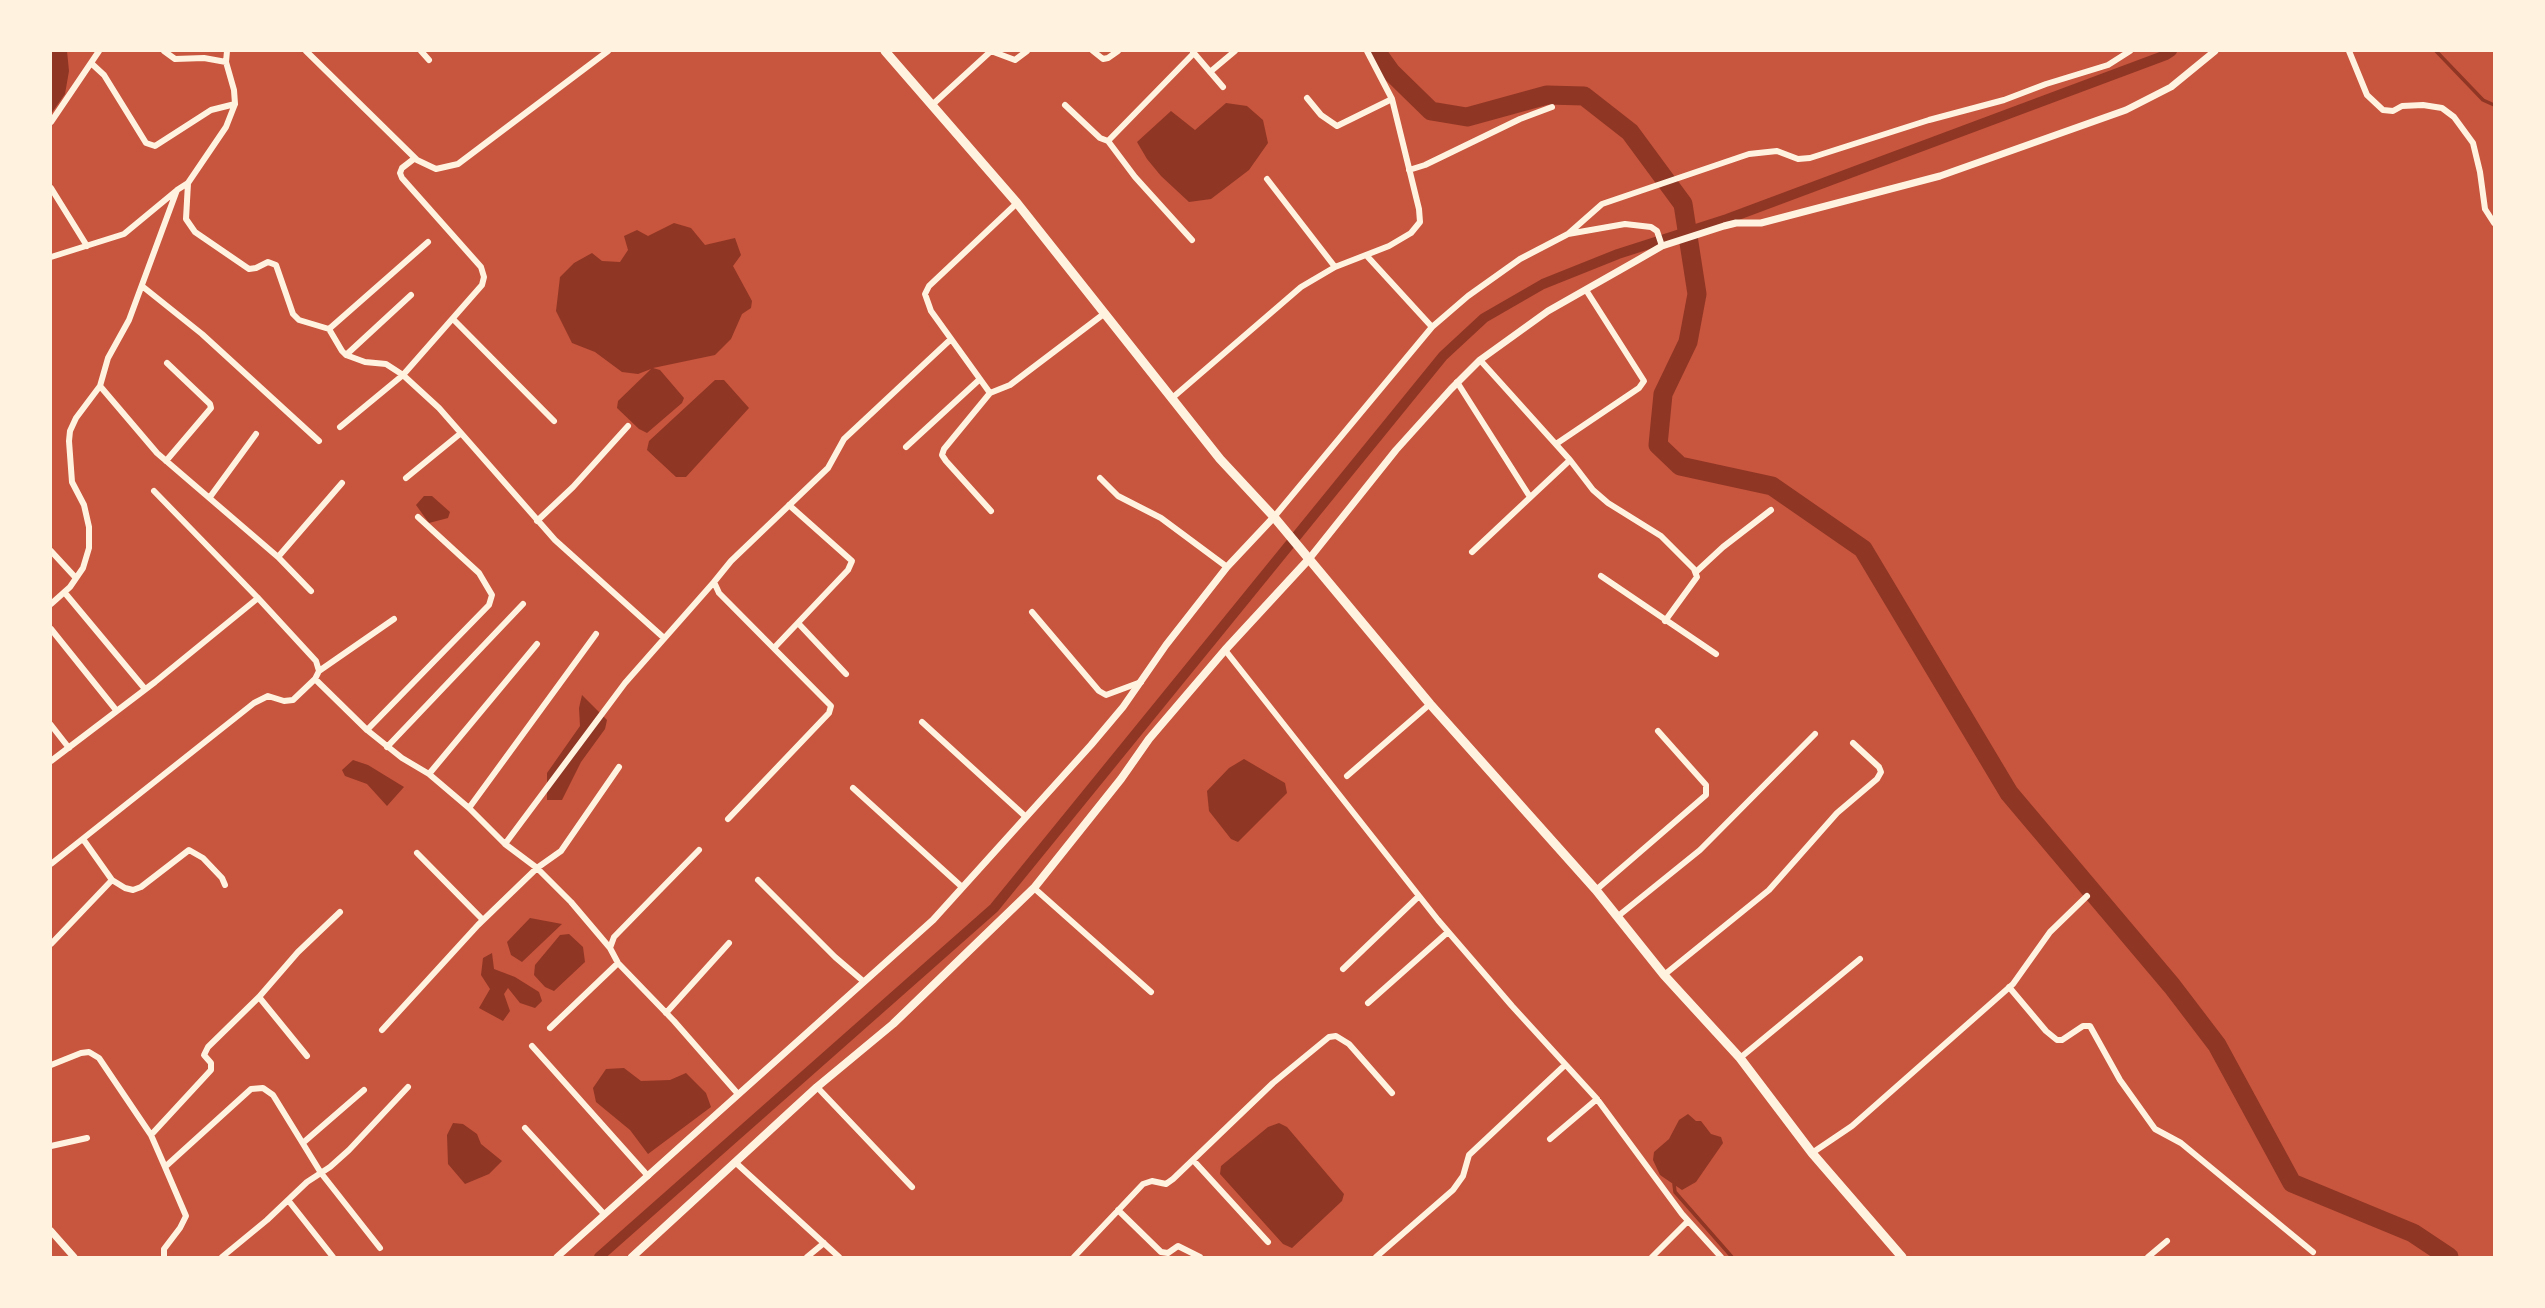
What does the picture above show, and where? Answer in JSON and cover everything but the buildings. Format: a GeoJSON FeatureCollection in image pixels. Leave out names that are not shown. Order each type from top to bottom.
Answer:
{"type":"FeatureCollection","features":[{"type":"Feature","properties":{"kind":"main road"},"geometry":{"type":"LineString","coordinates":[[885,51],[1017,203],[1220,459],[1274,517],[1430,704],[1596,890],[1664,975],[1740,1058],[1812,1153],[1902,1257]]}},
{"type":"Feature","properties":{"kind":"main road"},"geometry":{"type":"LineString","coordinates":[[635,1256],[817,1087],[893,1024],[1034,888],[1113,789],[1149,738],[1309,559]]}},
{"type":"Feature","properties":{"kind":"street"},"geometry":{"type":"LineString","coordinates":[[51,122],[99,51]]}},
{"type":"Feature","properties":{"kind":"street"},"geometry":{"type":"LineString","coordinates":[[164,51],[175,59],[204,58],[226,62]]}},
{"type":"Feature","properties":{"kind":"street"},"geometry":{"type":"LineString","coordinates":[[51,257],[124,234],[188,183],[213,149],[235,104],[226,62],[228,51]]}},
{"type":"Feature","properties":{"kind":"street"},"geometry":{"type":"LineString","coordinates":[[306,51],[415,158],[436,169],[458,164],[608,51]]}},
{"type":"Feature","properties":{"kind":"street"},"geometry":{"type":"LineString","coordinates":[[421,51],[429,60]]}},
{"type":"Feature","properties":{"kind":"street"},"geometry":{"type":"LineString","coordinates":[[932,105],[991,51],[1015,60],[1027,51]]}},
{"type":"Feature","properties":{"kind":"street"},"geometry":{"type":"LineString","coordinates":[[1095,51],[1103,59],[1118,51]]}},
{"type":"Feature","properties":{"kind":"street"},"geometry":{"type":"LineString","coordinates":[[1210,72],[1235,51]]}},
{"type":"Feature","properties":{"kind":"street"},"geometry":{"type":"LineString","coordinates":[[1171,398],[1301,287],[1335,267],[1367,256],[1411,233],[1420,222],[1421,216],[1392,99],[1367,51]]}},
{"type":"Feature","properties":{"kind":"street"},"geometry":{"type":"LineString","coordinates":[[557,1257],[863,981],[902,949],[962,887],[1091,745],[1142,682],[1166,645],[1227,567],[1274,517],[1432,327],[1468,296],[1520,260],[1568,234],[1602,204],[1749,154],[1777,151],[1798,159],[1810,158],[1929,120],[2004,100],[2108,65],[2130,51]]}},
{"type":"Feature","properties":{"kind":"street"},"geometry":{"type":"LineString","coordinates":[[1309,559],[1396,450],[1480,360],[1548,311],[1663,244],[1736,223],[1761,223],[1940,176],[2126,110],[2171,86],[2215,51]]}},
{"type":"Feature","properties":{"kind":"street"},"geometry":{"type":"LineString","coordinates":[[2349,51],[2367,95],[2383,110],[2393,111],[2402,106],[2423,104],[2442,108],[2454,117],[2473,144],[2485,209],[2494,223]]}},
{"type":"Feature","properties":{"kind":"street"},"geometry":{"type":"LineString","coordinates":[[1108,141],[1193,52],[1223,87]]}},
{"type":"Feature","properties":{"kind":"street"},"geometry":{"type":"LineString","coordinates":[[91,63],[104,75],[146,143],[155,146],[211,110],[235,104]]}},
{"type":"Feature","properties":{"kind":"street"},"geometry":{"type":"LineString","coordinates":[[1307,98],[1321,115],[1337,126],[1392,99]]}},
{"type":"Feature","properties":{"kind":"street"},"geometry":{"type":"LineString","coordinates":[[1065,104],[1100,138],[1108,141],[1135,177],[1192,240]]}},
{"type":"Feature","properties":{"kind":"street"},"geometry":{"type":"LineString","coordinates":[[1409,170],[1552,107]]}},
{"type":"Feature","properties":{"kind":"street"},"geometry":{"type":"LineString","coordinates":[[340,426],[403,375],[482,285],[484,277],[476,261],[402,178],[402,168],[415,158]]}},
{"type":"Feature","properties":{"kind":"street"},"geometry":{"type":"LineString","coordinates":[[1267,180],[1335,267]]}},
{"type":"Feature","properties":{"kind":"street"},"geometry":{"type":"LineString","coordinates":[[188,183],[186,219],[195,232],[250,269],[268,262],[276,265],[293,314],[306,324],[329,328],[346,355],[365,362],[386,364],[403,375],[461,433],[555,540],[664,638]]}},
{"type":"Feature","properties":{"kind":"street"},"geometry":{"type":"LineString","coordinates":[[51,188],[88,246]]}},
{"type":"Feature","properties":{"kind":"street"},"geometry":{"type":"LineString","coordinates":[[51,604],[65,593],[87,558],[89,527],[84,505],[72,482],[69,441],[76,418],[100,386],[108,358],[130,320],[177,190]]}},
{"type":"Feature","properties":{"kind":"street"},"geometry":{"type":"LineString","coordinates":[[990,393],[931,311],[925,294],[929,286],[1017,203]]}},
{"type":"Feature","properties":{"kind":"street"},"geometry":{"type":"LineString","coordinates":[[1568,234],[1601,227],[1639,224],[1651,226],[1657,231],[1663,244]]}},
{"type":"Feature","properties":{"kind":"street"},"geometry":{"type":"LineString","coordinates":[[329,328],[428,242]]}},
{"type":"Feature","properties":{"kind":"street"},"geometry":{"type":"LineString","coordinates":[[1367,256],[1432,327]]}},
{"type":"Feature","properties":{"kind":"street"},"geometry":{"type":"LineString","coordinates":[[142,286],[202,334],[319,441]]}},
{"type":"Feature","properties":{"kind":"street"},"geometry":{"type":"LineString","coordinates":[[1556,444],[1644,381],[1586,290]]}},
{"type":"Feature","properties":{"kind":"street"},"geometry":{"type":"LineString","coordinates":[[346,355],[411,295]]}},
{"type":"Feature","properties":{"kind":"street"},"geometry":{"type":"LineString","coordinates":[[991,511],[942,456],[944,449],[990,393],[1010,384],[1105,313]]}},
{"type":"Feature","properties":{"kind":"street"},"geometry":{"type":"LineString","coordinates":[[453,319],[554,421]]}},
{"type":"Feature","properties":{"kind":"street"},"geometry":{"type":"LineString","coordinates":[[505,844],[625,684],[731,561],[828,468],[844,439],[951,339]]}},
{"type":"Feature","properties":{"kind":"street"},"geometry":{"type":"LineString","coordinates":[[1480,360],[1570,460],[1593,490],[1608,503],[1661,536],[1696,572],[1697,577],[1665,621]]}},
{"type":"Feature","properties":{"kind":"street"},"geometry":{"type":"LineString","coordinates":[[166,461],[211,408],[167,363]]}},
{"type":"Feature","properties":{"kind":"street"},"geometry":{"type":"LineString","coordinates":[[906,447],[980,379]]}},
{"type":"Feature","properties":{"kind":"street"},"geometry":{"type":"LineString","coordinates":[[1457,383],[1530,497]]}},
{"type":"Feature","properties":{"kind":"street"},"geometry":{"type":"LineString","coordinates":[[100,386],[166,461],[278,557],[311,591]]}},
{"type":"Feature","properties":{"kind":"street"},"geometry":{"type":"LineString","coordinates":[[537,521],[573,487],[628,426]]}},
{"type":"Feature","properties":{"kind":"street"},"geometry":{"type":"LineString","coordinates":[[406,478],[461,433]]}},
{"type":"Feature","properties":{"kind":"street"},"geometry":{"type":"LineString","coordinates":[[210,497],[257,434]]}},
{"type":"Feature","properties":{"kind":"street"},"geometry":{"type":"LineString","coordinates":[[1472,552],[1570,460]]}},
{"type":"Feature","properties":{"kind":"street"},"geometry":{"type":"LineString","coordinates":[[1100,478],[1118,496],[1161,518],[1227,567]]}},
{"type":"Feature","properties":{"kind":"street"},"geometry":{"type":"LineString","coordinates":[[278,557],[342,483]]}},
{"type":"Feature","properties":{"kind":"street"},"geometry":{"type":"LineString","coordinates":[[154,491],[258,598],[316,662],[319,671]]}},
{"type":"Feature","properties":{"kind":"street"},"geometry":{"type":"LineString","coordinates":[[774,648],[848,570],[852,561],[789,505]]}},
{"type":"Feature","properties":{"kind":"street"},"geometry":{"type":"LineString","coordinates":[[1696,572],[1771,510]]}},
{"type":"Feature","properties":{"kind":"street"},"geometry":{"type":"LineString","coordinates":[[367,730],[489,605],[492,595],[479,573],[418,517]]}},
{"type":"Feature","properties":{"kind":"street"},"geometry":{"type":"LineString","coordinates":[[51,551],[75,577]]}},
{"type":"Feature","properties":{"kind":"street"},"geometry":{"type":"LineString","coordinates":[[1601,576],[1716,654]]}},
{"type":"Feature","properties":{"kind":"street"},"geometry":{"type":"LineString","coordinates":[[714,582],[719,593],[829,703],[831,710],[728,818]]}},
{"type":"Feature","properties":{"kind":"street"},"geometry":{"type":"LineString","coordinates":[[65,593],[145,689]]}},
{"type":"Feature","properties":{"kind":"street"},"geometry":{"type":"LineString","coordinates":[[51,761],[258,598]]}},
{"type":"Feature","properties":{"kind":"street"},"geometry":{"type":"LineString","coordinates":[[387,747],[523,604]]}},
{"type":"Feature","properties":{"kind":"street"},"geometry":{"type":"LineString","coordinates":[[1032,612],[1099,691],[1106,695],[1142,682]]}},
{"type":"Feature","properties":{"kind":"street"},"geometry":{"type":"LineString","coordinates":[[51,864],[254,703],[268,696],[284,701],[293,700],[316,679],[319,671],[394,619]]}},
{"type":"Feature","properties":{"kind":"street"},"geometry":{"type":"LineString","coordinates":[[798,623],[846,674]]}},
{"type":"Feature","properties":{"kind":"street"},"geometry":{"type":"LineString","coordinates":[[51,629],[116,710]]}},
{"type":"Feature","properties":{"kind":"street"},"geometry":{"type":"LineString","coordinates":[[469,808],[596,634]]}},
{"type":"Feature","properties":{"kind":"street"},"geometry":{"type":"LineString","coordinates":[[429,774],[537,644]]}},
{"type":"Feature","properties":{"kind":"street"},"geometry":{"type":"LineString","coordinates":[[1225,650],[1448,932],[1597,1099],[1688,1221],[1721,1257]]}},
{"type":"Feature","properties":{"kind":"street"},"geometry":{"type":"LineString","coordinates":[[316,679],[367,730],[387,747],[429,774],[505,844],[537,868],[571,902],[610,948],[618,963],[738,1094]]}},
{"type":"Feature","properties":{"kind":"street"},"geometry":{"type":"LineString","coordinates":[[1347,776],[1430,704]]}},
{"type":"Feature","properties":{"kind":"street"},"geometry":{"type":"LineString","coordinates":[[922,722],[1026,817]]}},
{"type":"Feature","properties":{"kind":"street"},"geometry":{"type":"LineString","coordinates":[[51,725],[69,748]]}},
{"type":"Feature","properties":{"kind":"street"},"geometry":{"type":"LineString","coordinates":[[1596,890],[1706,795],[1706,785],[1658,731]]}},
{"type":"Feature","properties":{"kind":"street"},"geometry":{"type":"LineString","coordinates":[[1618,917],[1700,850],[1815,734]]}},
{"type":"Feature","properties":{"kind":"street"},"geometry":{"type":"LineString","coordinates":[[1664,975],[1769,890],[1837,813],[1877,779],[1881,772],[1879,767],[1853,743]]}},
{"type":"Feature","properties":{"kind":"street"},"geometry":{"type":"LineString","coordinates":[[382,1030],[483,920],[537,868],[561,851],[619,766]]}},
{"type":"Feature","properties":{"kind":"street"},"geometry":{"type":"LineString","coordinates":[[853,788],[962,887]]}},
{"type":"Feature","properties":{"kind":"street"},"geometry":{"type":"LineString","coordinates":[[83,839],[112,880],[132,890],[141,887],[189,850],[203,858],[225,885]]}},
{"type":"Feature","properties":{"kind":"street"},"geometry":{"type":"LineString","coordinates":[[610,948],[614,937],[699,850]]}},
{"type":"Feature","properties":{"kind":"street"},"geometry":{"type":"LineString","coordinates":[[417,853],[483,920]]}},
{"type":"Feature","properties":{"kind":"street"},"geometry":{"type":"LineString","coordinates":[[51,944],[112,880]]}},
{"type":"Feature","properties":{"kind":"street"},"geometry":{"type":"LineString","coordinates":[[758,880],[835,957],[863,981]]}},
{"type":"Feature","properties":{"kind":"street"},"geometry":{"type":"LineString","coordinates":[[1034,888],[1152,992]]}},
{"type":"Feature","properties":{"kind":"street"},"geometry":{"type":"LineString","coordinates":[[1343,969],[1419,896]]}},
{"type":"Feature","properties":{"kind":"street"},"geometry":{"type":"LineString","coordinates":[[1812,1153],[1852,1126],[2009,988],[2050,932],[2087,896]]}},
{"type":"Feature","properties":{"kind":"street"},"geometry":{"type":"LineString","coordinates":[[151,1135],[211,1070],[211,1063],[204,1055],[208,1046],[340,912]]}},
{"type":"Feature","properties":{"kind":"street"},"geometry":{"type":"LineString","coordinates":[[1368,1003],[1448,932]]}},
{"type":"Feature","properties":{"kind":"street"},"geometry":{"type":"LineString","coordinates":[[666,1013],[729,943]]}},
{"type":"Feature","properties":{"kind":"street"},"geometry":{"type":"LineString","coordinates":[[1740,1058],[1860,959]]}},
{"type":"Feature","properties":{"kind":"street"},"geometry":{"type":"LineString","coordinates":[[550,1028],[618,963]]}},
{"type":"Feature","properties":{"kind":"street"},"geometry":{"type":"LineString","coordinates":[[2009,988],[2057,1040],[2062,1040],[2083,1026],[2090,1026],[2120,1080],[2155,1129],[2181,1143],[2313,1252]]}},
{"type":"Feature","properties":{"kind":"street"},"geometry":{"type":"LineString","coordinates":[[259,997],[307,1056]]}},
{"type":"Feature","properties":{"kind":"street"},"geometry":{"type":"LineString","coordinates":[[1074,1257],[1147,1181],[1166,1184],[1273,1083],[1329,1037],[1336,1036],[1349,1044],[1392,1094]]}},
{"type":"Feature","properties":{"kind":"street"},"geometry":{"type":"LineString","coordinates":[[532,1046],[648,1176]]}},
{"type":"Feature","properties":{"kind":"street"},"geometry":{"type":"LineString","coordinates":[[51,1065],[81,1053],[94,1054],[151,1135],[186,1216],[164,1249],[164,1257]]}},
{"type":"Feature","properties":{"kind":"street"},"geometry":{"type":"LineString","coordinates":[[1377,1257],[1453,1190],[1463,1176],[1469,1155],[1565,1065]]}},
{"type":"Feature","properties":{"kind":"street"},"geometry":{"type":"LineString","coordinates":[[222,1257],[307,1182],[349,1150],[408,1087]]}},
{"type":"Feature","properties":{"kind":"street"},"geometry":{"type":"LineString","coordinates":[[817,1087],[912,1187]]}},
{"type":"Feature","properties":{"kind":"street"},"geometry":{"type":"LineString","coordinates":[[165,1167],[251,1089],[263,1088],[273,1094],[321,1173],[380,1248]]}},
{"type":"Feature","properties":{"kind":"street"},"geometry":{"type":"LineString","coordinates":[[304,1142],[364,1090]]}},
{"type":"Feature","properties":{"kind":"street"},"geometry":{"type":"LineString","coordinates":[[1550,1139],[1597,1099]]}},
{"type":"Feature","properties":{"kind":"street"},"geometry":{"type":"LineString","coordinates":[[525,1128],[604,1214]]}},
{"type":"Feature","properties":{"kind":"street"},"geometry":{"type":"LineString","coordinates":[[51,1146],[87,1138]]}},
{"type":"Feature","properties":{"kind":"street"},"geometry":{"type":"LineString","coordinates":[[1193,1160],[1268,1242]]}},
{"type":"Feature","properties":{"kind":"street"},"geometry":{"type":"LineString","coordinates":[[735,1162],[839,1257]]}},
{"type":"Feature","properties":{"kind":"street"},"geometry":{"type":"LineString","coordinates":[[288,1200],[333,1257]]}},
{"type":"Feature","properties":{"kind":"street"},"geometry":{"type":"LineString","coordinates":[[1118,1210],[1161,1252],[1168,1253],[1178,1246],[1200,1257]]}},
{"type":"Feature","properties":{"kind":"street"},"geometry":{"type":"LineString","coordinates":[[1652,1257],[1688,1221]]}},
{"type":"Feature","properties":{"kind":"street"},"geometry":{"type":"LineString","coordinates":[[51,1231],[74,1257]]}},
{"type":"Feature","properties":{"kind":"street"},"geometry":{"type":"LineString","coordinates":[[2148,1257],[2167,1241]]}},
{"type":"Feature","properties":{"kind":"street"},"geometry":{"type":"LineString","coordinates":[[807,1257],[824,1243]]}},
{"type":"Feature","properties":{"kind":"shaded area"},"geometry":{"type":"Polygon","coordinates":[[[51,51],[67,51],[69,71],[65,94],[51,114],[51,51]]]}},
{"type":"Feature","properties":{"kind":"shaded area"},"geometry":{"type":"Polygon","coordinates":[[[1226,103],[1247,106],[1263,120],[1268,143],[1249,170],[1211,199],[1189,202],[1161,176],[1137,142],[1171,111],[1195,130],[1226,103]]]}},
{"type":"Feature","properties":{"kind":"shaded area"},"geometry":{"type":"Polygon","coordinates":[[[674,223],[691,228],[705,245],[735,238],[741,255],[733,266],[752,301],[751,308],[742,314],[731,339],[715,355],[653,368],[660,370],[684,398],[682,403],[647,433],[617,408],[618,401],[651,369],[638,374],[622,372],[595,352],[572,343],[556,311],[560,277],[574,263],[592,253],[602,261],[620,262],[628,250],[624,236],[637,230],[648,236],[674,223]]]}},
{"type":"Feature","properties":{"kind":"shaded area"},"geometry":{"type":"Polygon","coordinates":[[[715,380],[724,380],[749,408],[686,477],[676,477],[647,450],[649,441],[715,380]]]}},
{"type":"Feature","properties":{"kind":"shaded area"},"geometry":{"type":"Polygon","coordinates":[[[424,496],[432,496],[450,512],[448,518],[429,523],[416,505],[424,496]]]}},
{"type":"Feature","properties":{"kind":"shaded area"},"geometry":{"type":"Polygon","coordinates":[[[582,695],[607,720],[605,729],[581,762],[562,800],[547,800],[547,773],[580,726],[579,708],[582,695]]]}},
{"type":"Feature","properties":{"kind":"shaded area"},"geometry":{"type":"Polygon","coordinates":[[[1244,759],[1285,783],[1287,793],[1238,842],[1231,839],[1209,811],[1207,791],[1229,768],[1244,759]]]}},
{"type":"Feature","properties":{"kind":"shaded area"},"geometry":{"type":"Polygon","coordinates":[[[353,760],[368,765],[404,787],[387,806],[367,784],[345,776],[342,770],[353,760]]]}},
{"type":"Feature","properties":{"kind":"shaded area"},"geometry":{"type":"Polygon","coordinates":[[[530,918],[562,924],[522,962],[511,955],[507,942],[530,918]]]}},
{"type":"Feature","properties":{"kind":"shaded area"},"geometry":{"type":"Polygon","coordinates":[[[569,934],[583,947],[585,962],[554,991],[545,987],[534,975],[535,965],[560,935],[569,934]]]}},
{"type":"Feature","properties":{"kind":"shaded area"},"geometry":{"type":"Polygon","coordinates":[[[492,953],[494,969],[515,977],[539,992],[542,1001],[535,1008],[520,1003],[508,988],[504,994],[510,1011],[503,1021],[479,1008],[490,989],[481,975],[483,958],[492,953]]]}},
{"type":"Feature","properties":{"kind":"shaded area"},"geometry":{"type":"Polygon","coordinates":[[[624,1068],[641,1081],[670,1080],[686,1073],[706,1093],[711,1107],[648,1154],[630,1130],[596,1102],[593,1088],[606,1069],[624,1068]]]}},
{"type":"Feature","properties":{"kind":"shaded area"},"geometry":{"type":"Polygon","coordinates":[[[1688,1114],[1696,1121],[1701,1121],[1711,1134],[1721,1137],[1723,1143],[1696,1182],[1682,1190],[1660,1175],[1653,1160],[1654,1152],[1669,1139],[1679,1120],[1688,1114]]]}},
{"type":"Feature","properties":{"kind":"shaded area"},"geometry":{"type":"Polygon","coordinates":[[[453,1123],[463,1124],[477,1134],[481,1144],[502,1161],[489,1174],[465,1184],[448,1164],[447,1135],[453,1123]]]}},
{"type":"Feature","properties":{"kind":"shaded area"},"geometry":{"type":"Polygon","coordinates":[[[1279,1123],[1287,1127],[1344,1194],[1342,1201],[1292,1248],[1283,1244],[1220,1174],[1221,1166],[1268,1127],[1279,1123]]]}},
{"type":"Feature","properties":{"kind":"waterway"},"geometry":{"type":"LineString","coordinates":[[1376,51],[1391,72],[1431,111],[1467,117],[1547,95],[1584,96],[1630,132],[1683,204],[1697,294],[1688,342],[1663,394],[1658,445],[1680,466],[1772,486],[1863,549],[2009,793],[2172,986],[2217,1045],[2292,1183],[2413,1233],[2449,1257]]}},
{"type":"Feature","properties":{"kind":"waterway"},"geometry":{"type":"LineString","coordinates":[[599,1257],[994,908],[1443,356],[1484,318],[1543,284],[1618,254],[1727,219],[2172,51]]}},
{"type":"Feature","properties":{"kind":"waterway"},"geometry":{"type":"LineString","coordinates":[[2436,51],[2483,100],[2494,105]]}},
{"type":"Feature","properties":{"kind":"waterway"},"geometry":{"type":"LineString","coordinates":[[1674,1184],[1675,1192],[1732,1257]]}}]}
